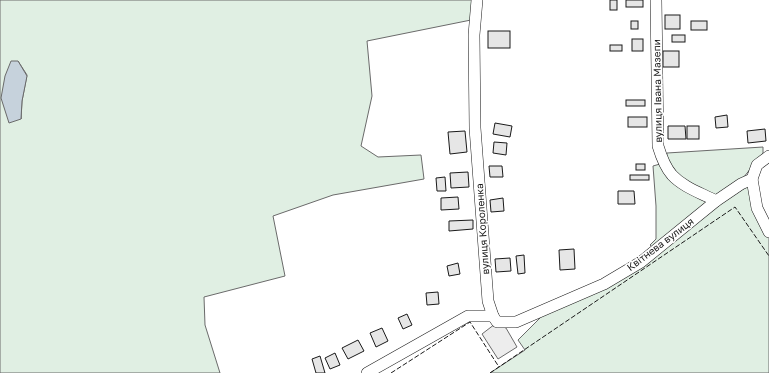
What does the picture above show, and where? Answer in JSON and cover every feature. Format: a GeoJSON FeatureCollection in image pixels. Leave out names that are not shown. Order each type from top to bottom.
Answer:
{"type":"FeatureCollection","features":[{"type":"Feature","properties":{"kind":"street","name":"вулиця Короленка"},"geometry":{"type":"LineString","coordinates":[[477,0],[474,34],[475,128],[488,301],[493,316]]}},
{"type":"Feature","properties":{"kind":"street","name":"вулиця Івана Мазепи"},"geometry":{"type":"LineString","coordinates":[[656,0],[658,146],[661,158],[672,174],[690,188],[716,201]]}},
{"type":"Feature","properties":{"kind":"street"},"geometry":{"type":"LineString","coordinates":[[769,156],[757,165],[752,179],[757,208],[769,232]]}},
{"type":"Feature","properties":{"kind":"street","name":"Квітнева вулиця"},"geometry":{"type":"LineString","coordinates":[[493,316],[497,322],[516,322],[604,284],[641,262],[716,201],[741,184],[752,179]]}},
{"type":"Feature","properties":{"kind":"street"},"geometry":{"type":"LineString","coordinates":[[367,373],[384,368],[468,316],[493,316]]}},
{"type":"Feature","properties":{"kind":"green space"},"geometry":{"type":"Polygon","coordinates":[[[0,0],[472,0],[471,20],[367,41],[372,96],[361,146],[378,157],[421,155],[424,179],[333,195],[273,216],[285,276],[204,297],[205,325],[220,373],[0,373],[0,0]],[[18,61],[21,119],[22,101],[27,75],[18,61]]]}},
{"type":"Feature","properties":{"kind":"green space"},"geometry":{"type":"Polygon","coordinates":[[[763,147],[763,156],[743,178],[716,198],[681,179],[666,160],[667,153],[763,147]]]}},
{"type":"Feature","properties":{"kind":"green space"},"geometry":{"type":"Polygon","coordinates":[[[660,164],[709,200],[653,248],[650,245],[656,239],[656,206],[653,166],[660,164]]]}},
{"type":"Feature","properties":{"kind":"green space"},"geometry":{"type":"Polygon","coordinates":[[[748,186],[769,238],[769,373],[490,373],[525,350],[518,340],[542,316],[601,288],[713,208],[748,186]]]}},
{"type":"Feature","properties":{"kind":"shaded area"},"geometry":{"type":"Polygon","coordinates":[[[11,61],[18,61],[27,76],[22,101],[21,119],[9,123],[1,98],[5,76],[11,61]]]}},
{"type":"Feature","properties":{"kind":"shaded area"},"geometry":{"type":"Polygon","coordinates":[[[495,324],[506,328],[517,347],[498,359],[482,334],[495,324]]]}},
{"type":"Feature","properties":{"kind":"building"},"geometry":{"type":"Polygon","coordinates":[[[610,0],[617,0],[617,10],[610,10],[610,0]]]}},
{"type":"Feature","properties":{"kind":"building"},"geometry":{"type":"Polygon","coordinates":[[[626,0],[643,0],[643,7],[626,7],[626,0]]]}},
{"type":"Feature","properties":{"kind":"building"},"geometry":{"type":"Polygon","coordinates":[[[665,15],[680,15],[680,29],[665,29],[665,15]]]}},
{"type":"Feature","properties":{"kind":"building"},"geometry":{"type":"Polygon","coordinates":[[[631,21],[638,21],[638,29],[631,29],[631,21]]]}},
{"type":"Feature","properties":{"kind":"building"},"geometry":{"type":"Polygon","coordinates":[[[691,21],[707,21],[707,30],[691,30],[691,21]]]}},
{"type":"Feature","properties":{"kind":"building"},"geometry":{"type":"Polygon","coordinates":[[[488,31],[510,31],[510,48],[488,48],[488,31]]]}},
{"type":"Feature","properties":{"kind":"building"},"geometry":{"type":"Polygon","coordinates":[[[672,35],[685,35],[685,42],[672,42],[672,35]]]}},
{"type":"Feature","properties":{"kind":"building"},"geometry":{"type":"Polygon","coordinates":[[[632,39],[643,39],[643,51],[632,51],[632,39]]]}},
{"type":"Feature","properties":{"kind":"building"},"geometry":{"type":"Polygon","coordinates":[[[610,45],[622,45],[622,51],[610,51],[610,45]]]}},
{"type":"Feature","properties":{"kind":"building"},"geometry":{"type":"Polygon","coordinates":[[[663,51],[679,51],[679,67],[663,67],[663,51]]]}},
{"type":"Feature","properties":{"kind":"building"},"geometry":{"type":"Polygon","coordinates":[[[626,100],[645,100],[645,106],[626,106],[626,100]]]}},
{"type":"Feature","properties":{"kind":"building"},"geometry":{"type":"Polygon","coordinates":[[[727,115],[728,127],[716,128],[715,117],[727,115]]]}},
{"type":"Feature","properties":{"kind":"building"},"geometry":{"type":"Polygon","coordinates":[[[628,117],[647,117],[647,127],[628,127],[628,117]]]}},
{"type":"Feature","properties":{"kind":"building"},"geometry":{"type":"Polygon","coordinates":[[[495,123],[512,126],[510,137],[493,134],[495,123]]]}},
{"type":"Feature","properties":{"kind":"building"},"geometry":{"type":"Polygon","coordinates":[[[668,126],[685,126],[686,139],[668,139],[668,126]]]}},
{"type":"Feature","properties":{"kind":"building"},"geometry":{"type":"Polygon","coordinates":[[[687,126],[699,126],[699,139],[687,139],[687,126]]]}},
{"type":"Feature","properties":{"kind":"building"},"geometry":{"type":"Polygon","coordinates":[[[765,129],[766,141],[748,143],[747,131],[765,129]]]}},
{"type":"Feature","properties":{"kind":"building"},"geometry":{"type":"Polygon","coordinates":[[[465,131],[467,152],[450,154],[448,132],[465,131]]]}},
{"type":"Feature","properties":{"kind":"building"},"geometry":{"type":"Polygon","coordinates":[[[494,142],[507,143],[506,155],[493,153],[494,142]]]}},
{"type":"Feature","properties":{"kind":"building"},"geometry":{"type":"Polygon","coordinates":[[[636,164],[645,164],[645,170],[636,170],[636,164]]]}},
{"type":"Feature","properties":{"kind":"building"},"geometry":{"type":"Polygon","coordinates":[[[489,166],[502,166],[503,177],[490,177],[489,166]]]}},
{"type":"Feature","properties":{"kind":"building"},"geometry":{"type":"Polygon","coordinates":[[[468,172],[469,187],[451,188],[450,173],[468,172]]]}},
{"type":"Feature","properties":{"kind":"building"},"geometry":{"type":"Polygon","coordinates":[[[630,175],[649,175],[649,180],[630,180],[630,175]]]}},
{"type":"Feature","properties":{"kind":"building"},"geometry":{"type":"Polygon","coordinates":[[[445,177],[446,191],[437,191],[436,178],[445,177]]]}},
{"type":"Feature","properties":{"kind":"building"},"geometry":{"type":"Polygon","coordinates":[[[618,191],[634,191],[635,204],[618,204],[618,191]]]}},
{"type":"Feature","properties":{"kind":"building"},"geometry":{"type":"Polygon","coordinates":[[[458,197],[459,209],[441,210],[441,198],[458,197]]]}},
{"type":"Feature","properties":{"kind":"building"},"geometry":{"type":"Polygon","coordinates":[[[503,198],[504,211],[491,212],[490,200],[503,198]]]}},
{"type":"Feature","properties":{"kind":"building"},"geometry":{"type":"Polygon","coordinates":[[[473,220],[473,229],[449,231],[449,221],[473,220]]]}},
{"type":"Feature","properties":{"kind":"building"},"geometry":{"type":"Polygon","coordinates":[[[574,249],[575,269],[560,270],[559,250],[574,249]]]}},
{"type":"Feature","properties":{"kind":"building"},"geometry":{"type":"Polygon","coordinates":[[[524,255],[525,273],[518,274],[516,256],[524,255]]]}},
{"type":"Feature","properties":{"kind":"building"},"geometry":{"type":"Polygon","coordinates":[[[510,258],[511,271],[496,272],[495,259],[510,258]]]}},
{"type":"Feature","properties":{"kind":"building"},"geometry":{"type":"Polygon","coordinates":[[[458,263],[460,274],[449,276],[447,266],[458,263]]]}},
{"type":"Feature","properties":{"kind":"building"},"geometry":{"type":"Polygon","coordinates":[[[438,292],[439,304],[427,305],[426,293],[438,292]]]}},
{"type":"Feature","properties":{"kind":"building"},"geometry":{"type":"Polygon","coordinates":[[[407,314],[412,325],[403,329],[398,318],[407,314]]]}},
{"type":"Feature","properties":{"kind":"building"},"geometry":{"type":"Polygon","coordinates":[[[382,328],[388,341],[376,347],[370,333],[382,328]]]}},
{"type":"Feature","properties":{"kind":"building"},"geometry":{"type":"Polygon","coordinates":[[[358,340],[364,351],[348,359],[342,348],[358,340]]]}},
{"type":"Feature","properties":{"kind":"building"},"geometry":{"type":"Polygon","coordinates":[[[335,353],[340,365],[330,369],[325,358],[335,353]]]}},
{"type":"Feature","properties":{"kind":"building"},"geometry":{"type":"Polygon","coordinates":[[[320,356],[325,373],[316,373],[312,359],[320,356]]]}},
{"type":"Feature","properties":{"kind":"fence"},"geometry":{"type":"LineString","coordinates":[[490,373],[735,207],[769,256]]}},
{"type":"Feature","properties":{"kind":"fence"},"geometry":{"type":"LineString","coordinates":[[391,373],[470,322],[499,367]]}}]}
